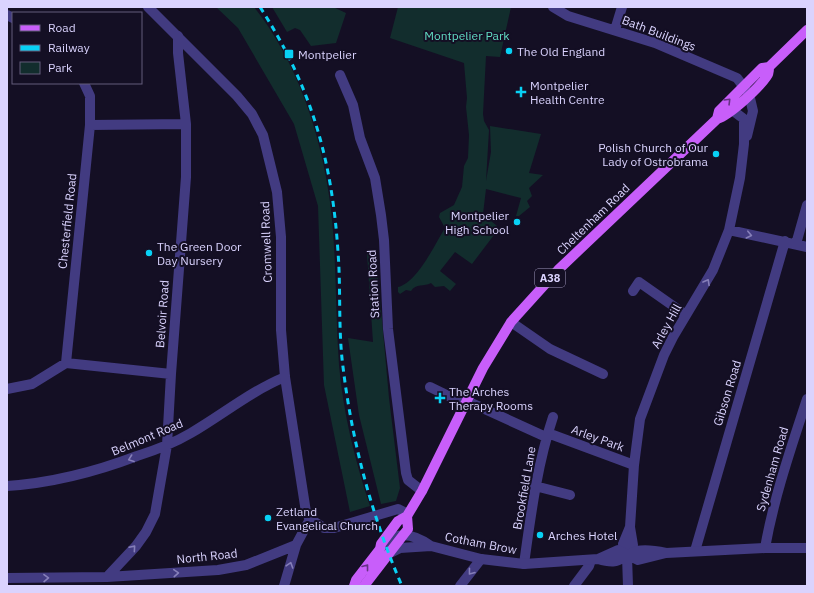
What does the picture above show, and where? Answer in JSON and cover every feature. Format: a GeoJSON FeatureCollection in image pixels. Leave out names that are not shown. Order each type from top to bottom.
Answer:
{"type":"FeatureCollection","features":[{"type":"Feature","properties":{"kind":"main road","name":"Cheltenham Road"},"geometry":{"type":"LineString","coordinates":[[354,586],[356,580],[380,549],[381,544],[398,521],[408,515],[422,491],[483,368],[511,322],[553,274],[717,119],[725,116],[732,110],[762,68],[769,67],[807,30]]}},
{"type":"Feature","properties":{"kind":"main road","name":"Cheltenham Road"},"geometry":{"type":"LineString","coordinates":[[717,119],[719,111],[747,90]]}},
{"type":"Feature","properties":{"kind":"main road","name":"Cheltenham Road"},"geometry":{"type":"LineString","coordinates":[[364,586],[392,552],[408,529],[408,515]]}},
{"type":"Feature","properties":{"kind":"street","name":"Cromwell Road"},"geometry":{"type":"LineString","coordinates":[[148,7],[237,96],[252,114],[263,135],[278,200],[281,237],[281,330],[285,377],[306,512],[310,519]]}},
{"type":"Feature","properties":{"kind":"street","name":"Bath Buildings"},"geometry":{"type":"LineString","coordinates":[[553,7],[568,16],[655,43],[737,78],[747,90]]}},
{"type":"Feature","properties":{"kind":"street"},"geometry":{"type":"LineString","coordinates":[[614,30],[622,7]]}},
{"type":"Feature","properties":{"kind":"street","name":"Belvoir Road"},"geometry":{"type":"LineString","coordinates":[[107,577],[136,546],[146,532],[155,514],[167,445],[186,177],[186,124],[178,53],[178,36]]}},
{"type":"Feature","properties":{"kind":"street","name":"Station Road"},"geometry":{"type":"LineString","coordinates":[[340,75],[353,105],[360,138],[375,178],[384,240],[388,329],[406,473],[408,480],[422,491]]}},
{"type":"Feature","properties":{"kind":"street","name":"Chesterfield Road"},"geometry":{"type":"LineString","coordinates":[[66,363],[90,125],[90,96],[84,84]]}},
{"type":"Feature","properties":{"kind":"street","name":"Arley Hill"},"geometry":{"type":"LineString","coordinates":[[744,144],[753,117],[747,90]]}},
{"type":"Feature","properties":{"kind":"street","name":"Arley Hill"},"geometry":{"type":"LineString","coordinates":[[628,586],[627,556],[633,545],[630,527],[634,465],[640,419],[664,355],[713,270],[729,230],[735,204],[744,144],[744,119],[732,110]]}},
{"type":"Feature","properties":{"kind":"street"},"geometry":{"type":"LineString","coordinates":[[90,125],[186,124]]}},
{"type":"Feature","properties":{"kind":"street"},"geometry":{"type":"LineString","coordinates":[[796,244],[807,205]]}},
{"type":"Feature","properties":{"kind":"street"},"geometry":{"type":"LineString","coordinates":[[729,230],[807,247]]}},
{"type":"Feature","properties":{"kind":"street","name":"Gibson Road"},"geometry":{"type":"LineString","coordinates":[[695,551],[785,241]]}},
{"type":"Feature","properties":{"kind":"street"},"geometry":{"type":"LineString","coordinates":[[633,291],[639,282],[686,315]]}},
{"type":"Feature","properties":{"kind":"street"},"geometry":{"type":"LineString","coordinates":[[511,322],[550,349],[603,374]]}},
{"type":"Feature","properties":{"kind":"street"},"geometry":{"type":"LineString","coordinates":[[7,390],[32,384],[66,363],[171,374]]}},
{"type":"Feature","properties":{"kind":"street","name":"Belmont Road"},"geometry":{"type":"LineString","coordinates":[[7,486],[39,484],[99,471],[167,445],[190,434],[267,384],[285,377]]}},
{"type":"Feature","properties":{"kind":"street","name":"Arley Park"},"geometry":{"type":"LineString","coordinates":[[430,387],[550,436],[634,465]]}},
{"type":"Feature","properties":{"kind":"street","name":"Sydenham Road"},"geometry":{"type":"LineString","coordinates":[[765,548],[768,529],[807,399]]}},
{"type":"Feature","properties":{"kind":"street","name":"Brookfield Lane"},"geometry":{"type":"LineString","coordinates":[[524,564],[535,486],[550,436],[553,417]]}},
{"type":"Feature","properties":{"kind":"street"},"geometry":{"type":"LineString","coordinates":[[535,486],[570,495]]}},
{"type":"Feature","properties":{"kind":"street"},"geometry":{"type":"LineString","coordinates":[[284,586],[296,545],[310,519],[324,528],[334,528],[398,509],[408,515]]}},
{"type":"Feature","properties":{"kind":"street"},"geometry":{"type":"LineString","coordinates":[[380,549],[395,537],[404,534]]}},
{"type":"Feature","properties":{"kind":"street","name":"Cotham Brow"},"geometry":{"type":"LineString","coordinates":[[404,534],[424,541],[430,546]]}},
{"type":"Feature","properties":{"kind":"street","name":"North Road"},"geometry":{"type":"LineString","coordinates":[[7,578],[107,577],[218,570],[246,565],[296,545]]}},
{"type":"Feature","properties":{"kind":"street","name":"Cotham Brow"},"geometry":{"type":"LineString","coordinates":[[392,552],[400,548],[430,546],[481,559],[524,564],[595,559],[618,550],[627,556],[638,560],[666,553],[765,548],[807,548]]}},
{"type":"Feature","properties":{"kind":"street"},"geometry":{"type":"LineString","coordinates":[[460,586],[481,559]]}},
{"type":"Feature","properties":{"kind":"street"},"geometry":{"type":"LineString","coordinates":[[574,586],[595,559]]}},
{"type":"Feature","properties":{"kind":"green space"},"geometry":{"type":"Polygon","coordinates":[[[216,7],[254,7],[269,28],[295,74],[305,99],[320,150],[326,176],[332,222],[339,365],[343,401],[359,472],[370,506],[350,512],[324,385],[318,206],[294,124],[238,28],[216,7]]]}},
{"type":"Feature","properties":{"kind":"green space"},"geometry":{"type":"Polygon","coordinates":[[[272,7],[333,7],[346,13],[336,43],[311,46],[300,30],[295,28],[287,32],[272,7]]]}},
{"type":"Feature","properties":{"kind":"green space","name":"Montpelier Park"},"geometry":{"type":"Polygon","coordinates":[[[398,7],[511,7],[500,57],[486,56],[483,114],[484,121],[489,130],[486,181],[491,152],[490,126],[541,134],[529,173],[543,175],[529,188],[532,196],[527,201],[530,207],[519,216],[516,216],[521,198],[486,189],[483,214],[497,226],[497,231],[472,264],[455,252],[440,271],[456,284],[450,291],[444,286],[435,287],[431,283],[415,287],[411,291],[406,290],[400,294],[398,292],[398,287],[405,284],[412,278],[425,262],[445,228],[439,217],[440,213],[454,205],[462,187],[464,166],[468,158],[469,135],[464,63],[390,38],[398,7]]]}},
{"type":"Feature","properties":{"kind":"green space"},"geometry":{"type":"Polygon","coordinates":[[[367,254],[376,254],[389,398],[400,488],[396,501],[381,504],[359,415],[348,338],[373,342],[367,254]]]}},
{"type":"Feature","properties":{"kind":"railway"},"geometry":{"type":"LineString","coordinates":[[260,7],[278,36],[306,95],[324,154],[335,218],[339,266],[341,353],[352,423],[365,479],[381,533],[402,586]]}},
{"type":"Feature","properties":{"kind":"place","name":"The Old England"},"geometry":{"type":"Point","coordinates":[509,51]}},
{"type":"Feature","properties":{"kind":"place","name":"Montpelier"},"geometry":{"type":"Point","coordinates":[289,54]}},
{"type":"Feature","properties":{"kind":"place","name":"Montpelier Health Centre"},"geometry":{"type":"Point","coordinates":[521,92]}},
{"type":"Feature","properties":{"kind":"place","name":"Polish Church of Our Lady of Ostrobrama"},"geometry":{"type":"Point","coordinates":[716,154]}},
{"type":"Feature","properties":{"kind":"place","name":"Montpelier High School"},"geometry":{"type":"Point","coordinates":[517,222]}},
{"type":"Feature","properties":{"kind":"place","name":"The Green Door Day Nursery"},"geometry":{"type":"Point","coordinates":[149,253]}},
{"type":"Feature","properties":{"kind":"place","name":"The Arches Therapy Rooms"},"geometry":{"type":"Point","coordinates":[440,398]}},
{"type":"Feature","properties":{"kind":"place","name":"Zetland Evangelical Church"},"geometry":{"type":"Point","coordinates":[268,518]}},
{"type":"Feature","properties":{"kind":"place","name":"Arches Hotel"},"geometry":{"type":"Point","coordinates":[540,535]}}]}
